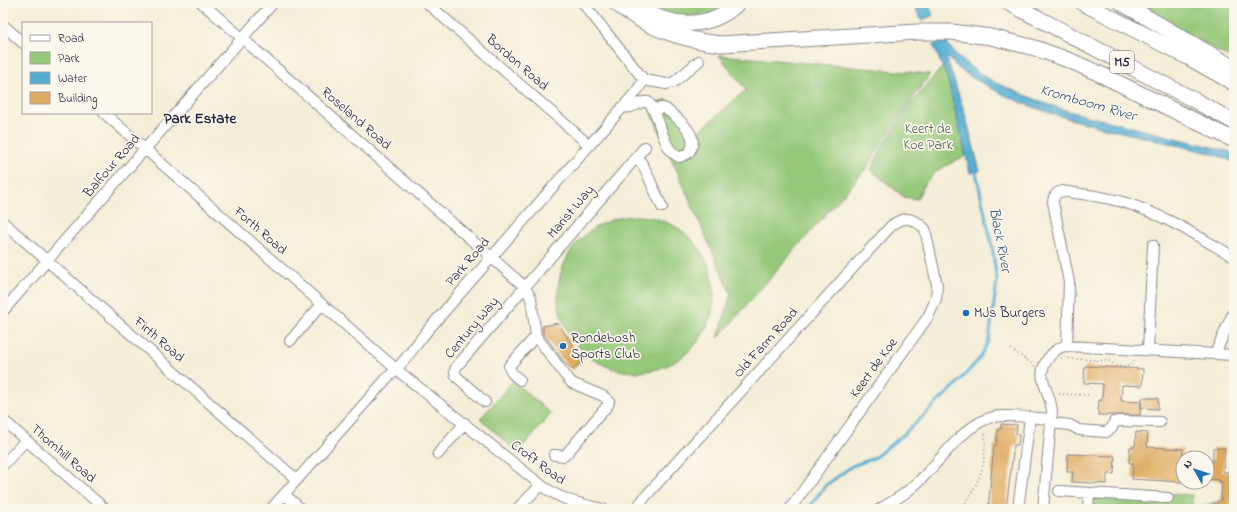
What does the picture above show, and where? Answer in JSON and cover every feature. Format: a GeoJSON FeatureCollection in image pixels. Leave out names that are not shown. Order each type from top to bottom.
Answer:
{"type":"FeatureCollection","features":[{"type":"Feature","properties":{"kind":"highway"},"geometry":{"type":"LineString","coordinates":[[616,3],[638,19],[675,36],[694,41],[714,43],[728,44],[917,32],[970,34],[1014,42],[1054,54],[1102,74],[1234,140]]}},
{"type":"Feature","properties":{"kind":"highway"},"geometry":{"type":"LineString","coordinates":[[631,3],[650,15],[678,23],[693,23],[713,19],[738,3]]}},
{"type":"Feature","properties":{"kind":"highway","name":"M5"},"geometry":{"type":"LineString","coordinates":[[1009,3],[1234,122]]}},
{"type":"Feature","properties":{"kind":"highway","name":"M5"},"geometry":{"type":"LineString","coordinates":[[1082,3],[1234,82]]}},
{"type":"Feature","properties":{"kind":"highway"},"geometry":{"type":"LineString","coordinates":[[1122,3],[1234,68]]}},
{"type":"Feature","properties":{"kind":"street","name":"Roseland Road"},"geometry":{"type":"LineString","coordinates":[[202,3],[492,256],[525,287]]}},
{"type":"Feature","properties":{"kind":"street","name":"Balfour Road"},"geometry":{"type":"LineString","coordinates":[[3,311],[273,3]]}},
{"type":"Feature","properties":{"kind":"street","name":"Bordon Road"},"geometry":{"type":"LineString","coordinates":[[427,3],[589,145]]}},
{"type":"Feature","properties":{"kind":"street"},"geometry":{"type":"LineString","coordinates":[[583,3],[644,80],[666,84],[674,82],[699,61]]}},
{"type":"Feature","properties":{"kind":"street"},"geometry":{"type":"LineString","coordinates":[[3,26],[22,42]]}},
{"type":"Feature","properties":{"kind":"street","name":"Park Road"},"geometry":{"type":"LineString","coordinates":[[271,509],[388,377],[397,370],[428,330],[642,86],[644,80]]}},
{"type":"Feature","properties":{"kind":"street"},"geometry":{"type":"LineString","coordinates":[[622,107],[631,108],[646,101],[651,104],[661,131],[673,154],[679,157],[688,153],[693,144],[690,133],[666,110],[663,108],[654,109]]}},
{"type":"Feature","properties":{"kind":"street","name":"Forth Road"},"geometry":{"type":"LineString","coordinates":[[105,114],[397,370]]}},
{"type":"Feature","properties":{"kind":"street","name":"Marist Way"},"geometry":{"type":"LineString","coordinates":[[525,287],[644,147]]}},
{"type":"Feature","properties":{"kind":"street"},"geometry":{"type":"LineString","coordinates":[[637,156],[644,167],[662,207]]}},
{"type":"Feature","properties":{"kind":"street"},"geometry":{"type":"LineString","coordinates":[[1067,346],[1069,282],[1053,202],[1057,193],[1062,191],[1115,200],[1139,208],[1166,219],[1234,257]]}},
{"type":"Feature","properties":{"kind":"street","name":"Old Farm Road"},"geometry":{"type":"LineString","coordinates":[[636,509],[656,485],[891,226],[898,221],[912,219],[919,223],[925,230]]}},
{"type":"Feature","properties":{"kind":"street","name":"Firth Road"},"geometry":{"type":"LineString","coordinates":[[3,222],[296,480]]}},
{"type":"Feature","properties":{"kind":"street","name":"Keert de Koe"},"geometry":{"type":"LineString","coordinates":[[790,509],[928,317],[932,309],[936,299],[937,285],[925,230]]}},
{"type":"Feature","properties":{"kind":"street"},"geometry":{"type":"LineString","coordinates":[[1148,350],[1153,245]]}},
{"type":"Feature","properties":{"kind":"street"},"geometry":{"type":"LineString","coordinates":[[525,287],[532,298],[536,336],[568,380],[580,387],[603,396],[609,401],[608,405],[564,456],[554,455]]}},
{"type":"Feature","properties":{"kind":"street","name":"Century Way"},"geometry":{"type":"LineString","coordinates":[[485,402],[457,378],[454,370],[525,287]]}},
{"type":"Feature","properties":{"kind":"street"},"geometry":{"type":"LineString","coordinates":[[290,341],[322,304]]}},
{"type":"Feature","properties":{"kind":"street"},"geometry":{"type":"LineString","coordinates":[[1215,354],[1234,311]]}},
{"type":"Feature","properties":{"kind":"street"},"geometry":{"type":"LineString","coordinates":[[520,380],[509,370],[509,366],[536,336]]}},
{"type":"Feature","properties":{"kind":"street"},"geometry":{"type":"LineString","coordinates":[[1043,509],[1051,421],[1051,405],[1042,377],[1042,371],[1044,364],[1057,349],[1067,346],[1234,355]]}},
{"type":"Feature","properties":{"kind":"street","name":"Croft Road"},"geometry":{"type":"LineString","coordinates":[[397,370],[541,485],[557,496],[603,509]]}},
{"type":"Feature","properties":{"kind":"street"},"geometry":{"type":"LineString","coordinates":[[880,509],[896,500],[916,484],[926,475],[952,445],[973,427],[984,420],[1002,416],[1030,418],[1070,425],[1079,430],[1106,432],[1112,428],[1114,422],[1119,421],[1160,422]]}},
{"type":"Feature","properties":{"kind":"street"},"geometry":{"type":"LineString","coordinates":[[1018,509],[1030,418]]}},
{"type":"Feature","properties":{"kind":"street","name":"Thornhill Road"},"geometry":{"type":"LineString","coordinates":[[3,420],[105,509]]}},
{"type":"Feature","properties":{"kind":"street"},"geometry":{"type":"LineString","coordinates":[[438,454],[464,423]]}},
{"type":"Feature","properties":{"kind":"street"},"geometry":{"type":"LineString","coordinates":[[3,465],[26,440]]}},
{"type":"Feature","properties":{"kind":"street"},"geometry":{"type":"LineString","coordinates":[[517,509],[541,485]]}},
{"type":"Feature","properties":{"kind":"street"},"geometry":{"type":"LineString","coordinates":[[1059,491],[1168,498]]}},
{"type":"Feature","properties":{"kind":"street"},"geometry":{"type":"LineString","coordinates":[[284,494],[301,509]]}},
{"type":"Feature","properties":{"kind":"street"},"geometry":{"type":"LineString","coordinates":[[1088,509],[1089,494]]}},
{"type":"Feature","properties":{"kind":"path"},"geometry":{"type":"LineString","coordinates":[[1011,349],[1036,367]]}},
{"type":"Feature","properties":{"kind":"path"},"geometry":{"type":"LineString","coordinates":[[1059,358],[1109,361],[1117,366],[1124,367],[1130,365],[1136,359]]}},
{"type":"Feature","properties":{"kind":"path"},"geometry":{"type":"LineString","coordinates":[[1057,394],[1090,394]]}},
{"type":"Feature","properties":{"kind":"path"},"geometry":{"type":"LineString","coordinates":[[961,509],[978,479],[984,460],[986,429],[984,420]]}},
{"type":"Feature","properties":{"kind":"green space"},"geometry":{"type":"Polygon","coordinates":[[[640,3],[730,3],[708,14],[677,17],[640,3]]]}},
{"type":"Feature","properties":{"kind":"green space"},"geometry":{"type":"Polygon","coordinates":[[[1131,3],[1234,3],[1234,60],[1131,3]]]}},
{"type":"Feature","properties":{"kind":"green space"},"geometry":{"type":"Polygon","coordinates":[[[719,55],[930,74],[882,142],[869,165],[718,338],[731,294],[649,107],[667,99],[697,133],[746,90],[719,55]]]}},
{"type":"Feature","properties":{"kind":"green space","name":"Keert de Koe Park"},"geometry":{"type":"Polygon","coordinates":[[[943,66],[966,155],[938,170],[925,183],[917,199],[904,197],[871,170],[884,143],[911,104],[943,66]]]}},
{"type":"Feature","properties":{"kind":"green space"},"geometry":{"type":"Polygon","coordinates":[[[628,216],[644,216],[659,219],[673,225],[691,239],[705,257],[711,271],[714,294],[711,317],[705,331],[691,349],[673,363],[659,369],[644,372],[628,372],[613,369],[599,363],[581,349],[571,337],[561,317],[558,302],[558,286],[561,271],[567,257],[581,239],[593,229],[613,219],[628,216]]]}},
{"type":"Feature","properties":{"kind":"green space"},"geometry":{"type":"Polygon","coordinates":[[[513,381],[551,414],[518,452],[480,419],[513,381]]]}},
{"type":"Feature","properties":{"kind":"green space"},"geometry":{"type":"Polygon","coordinates":[[[1169,494],[1192,495],[1192,505],[1203,506],[1216,502],[1216,509],[1093,509],[1093,501],[1096,498],[1169,494]]]}},
{"type":"Feature","properties":{"kind":"water"},"geometry":{"type":"Polygon","coordinates":[[[913,3],[928,3],[933,15],[922,21],[913,3]]]}},
{"type":"Feature","properties":{"kind":"water"},"geometry":{"type":"Polygon","coordinates":[[[944,39],[957,56],[977,72],[996,83],[1044,103],[1068,111],[1228,151],[1234,154],[1234,162],[1199,150],[1071,119],[1025,104],[968,75],[956,66],[949,58],[947,59],[965,114],[980,171],[970,173],[947,77],[933,45],[944,39]]]}},
{"type":"Feature","properties":{"kind":"building","name":"Rondebosh Sports Club"},"geometry":{"type":"Polygon","coordinates":[[[558,323],[575,349],[584,358],[573,370],[564,362],[543,333],[543,326],[558,323]]]}},
{"type":"Feature","properties":{"kind":"building"},"geometry":{"type":"Polygon","coordinates":[[[1085,366],[1143,369],[1142,386],[1122,385],[1121,401],[1141,402],[1140,415],[1098,415],[1099,400],[1102,401],[1103,384],[1084,383],[1085,366]]]}},
{"type":"Feature","properties":{"kind":"building"},"geometry":{"type":"Polygon","coordinates":[[[1142,398],[1158,398],[1158,409],[1141,408],[1142,398]]]}},
{"type":"Feature","properties":{"kind":"building"},"geometry":{"type":"Polygon","coordinates":[[[1001,424],[1017,425],[1016,434],[1019,435],[1018,445],[1014,445],[1006,509],[988,509],[994,445],[996,445],[998,429],[1001,429],[1001,424]]]}},
{"type":"Feature","properties":{"kind":"building"},"geometry":{"type":"Polygon","coordinates":[[[1136,432],[1148,433],[1147,447],[1183,449],[1175,450],[1175,482],[1132,479],[1133,463],[1129,463],[1130,447],[1135,447],[1136,432]]]}},
{"type":"Feature","properties":{"kind":"building"},"geometry":{"type":"Polygon","coordinates":[[[1213,448],[1225,448],[1223,472],[1231,472],[1230,482],[1234,482],[1234,500],[1231,500],[1231,509],[1217,509],[1217,501],[1221,501],[1222,482],[1219,482],[1220,480],[1215,480],[1215,450],[1213,450],[1213,448]]]}},
{"type":"Feature","properties":{"kind":"building"},"geometry":{"type":"Polygon","coordinates":[[[1068,454],[1115,456],[1114,474],[1107,474],[1107,484],[1072,482],[1073,472],[1067,472],[1068,454]]]}},
{"type":"Feature","properties":{"kind":"waterway","name":"Black River"},"geometry":{"type":"LineString","coordinates":[[808,509],[825,486],[852,466],[874,458],[904,434],[956,385],[980,358],[989,340],[997,281],[992,246],[975,168]]}},
{"type":"Feature","properties":{"kind":"place","name":"MJs Burgers"},"geometry":{"type":"Point","coordinates":[966,313]}},
{"type":"Feature","properties":{"kind":"place","name":"Rondebosh Sports Club"},"geometry":{"type":"Point","coordinates":[563,346]}},
{"type":"Feature","properties":{"kind":"district","name":"Park Estate"},"geometry":{"type":"Point","coordinates":[200,119]}},
{"type":"Feature","properties":{"kind":"water label","name":"Kromboom River"},"geometry":{"type":"Point","coordinates":[1088,103]}}]}
